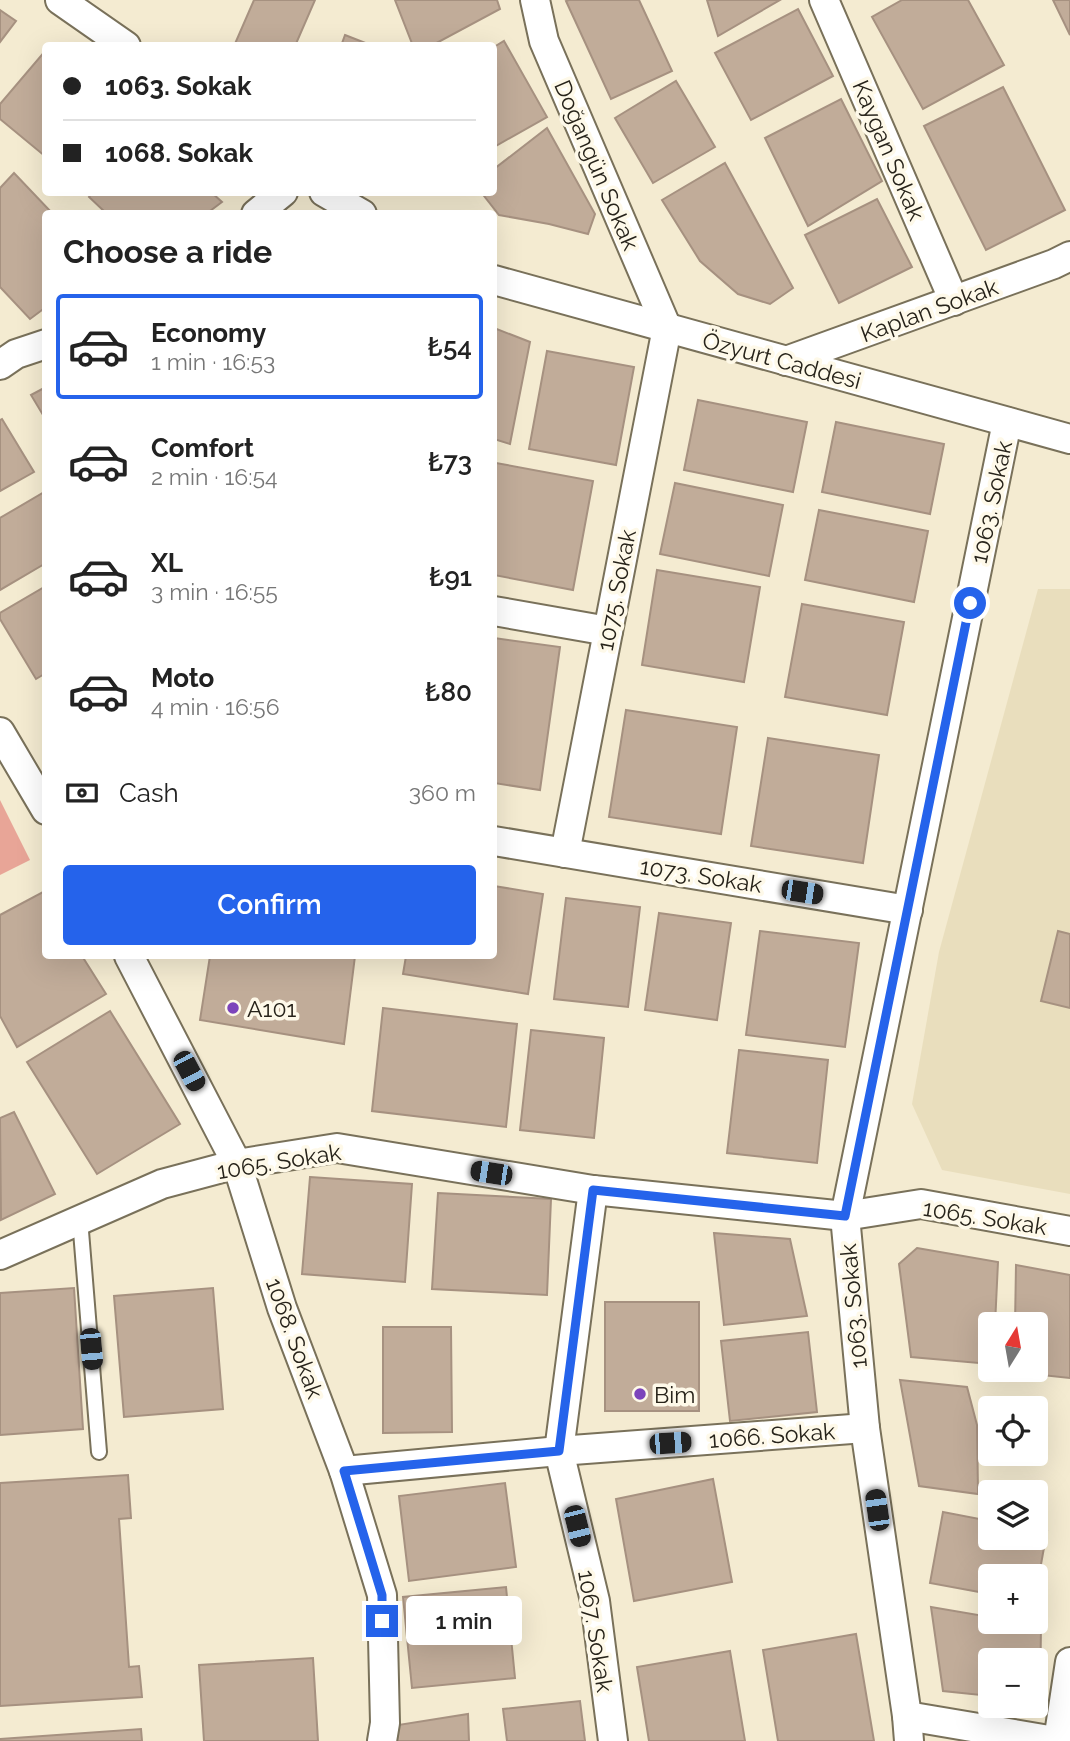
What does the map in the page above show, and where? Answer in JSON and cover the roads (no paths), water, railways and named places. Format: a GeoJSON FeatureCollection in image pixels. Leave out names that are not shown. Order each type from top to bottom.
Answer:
{"type":"FeatureCollection","features":[{"type":"Feature","properties":{"kind":"street"},"geometry":{"type":"LineString","coordinates":[[60,0],[120,42]]}},
{"type":"Feature","properties":{"kind":"street"},"geometry":{"type":"LineString","coordinates":[[92,0],[131,42]]}},
{"type":"Feature","properties":{"kind":"street","name":"Doğangün Sokak"},"geometry":{"type":"LineString","coordinates":[[535,0],[544,41],[667,328]]}},
{"type":"Feature","properties":{"kind":"street","name":"Kaygan Sokak"},"geometry":{"type":"LineString","coordinates":[[824,0],[954,301]]}},
{"type":"Feature","properties":{"kind":"street"},"geometry":{"type":"LineString","coordinates":[[261,210],[278,196]]}},
{"type":"Feature","properties":{"kind":"street"},"geometry":{"type":"LineString","coordinates":[[331,196],[355,210]]}},
{"type":"Feature","properties":{"kind":"street","name":"Kaplan Sokak"},"geometry":{"type":"LineString","coordinates":[[786,361],[1070,256]]}},
{"type":"Feature","properties":{"kind":"street","name":"Özyurt Caddesi"},"geometry":{"type":"LineString","coordinates":[[497,282],[1070,439]]}},
{"type":"Feature","properties":{"kind":"street","name":"1075. Sokak"},"geometry":{"type":"LineString","coordinates":[[565,853],[667,328]]}},
{"type":"Feature","properties":{"kind":"street"},"geometry":{"type":"LineString","coordinates":[[5,352],[42,345]]}},
{"type":"Feature","properties":{"kind":"street","name":"1063. Sokak"},"geometry":{"type":"LineString","coordinates":[[908,1729],[865,1428],[845,1216],[1007,422]]}},
{"type":"Feature","properties":{"kind":"street"},"geometry":{"type":"LineString","coordinates":[[497,612],[608,631]]}},
{"type":"Feature","properties":{"kind":"street"},"geometry":{"type":"LineString","coordinates":[[0,732],[42,803]]}},
{"type":"Feature","properties":{"kind":"street","name":"1073. Sokak"},"geometry":{"type":"LineString","coordinates":[[497,842],[908,910]]}},
{"type":"Feature","properties":{"kind":"street","name":"1068. Sokak"},"geometry":{"type":"LineString","coordinates":[[131,959],[237,1164],[282,1308],[344,1471],[382,1595],[382,1741]]}},
{"type":"Feature","properties":{"kind":"street","name":"1065. Sokak"},"geometry":{"type":"LineString","coordinates":[[0,1255],[162,1184],[237,1164],[337,1148],[593,1190],[845,1216],[921,1203],[1070,1231]]}},
{"type":"Feature","properties":{"kind":"street","name":"1067. Sokak"},"geometry":{"type":"LineString","coordinates":[[593,1190],[559,1451],[595,1601],[612,1741]]}},
{"type":"Feature","properties":{"kind":"street","name":"1066. Sokak"},"geometry":{"type":"LineString","coordinates":[[344,1471],[559,1451],[865,1428]]}},
{"type":"Feature","properties":{"kind":"street"},"geometry":{"type":"LineString","coordinates":[[908,1729],[1057,1741],[1070,1662]]}},
{"type":"Feature","properties":{"kind":"lane"},"geometry":{"type":"LineString","coordinates":[[80,1219],[99,1452]]}},
{"type":"Feature","properties":{"kind":"place","name":"A101"},"geometry":{"type":"Point","coordinates":[233,1008]}},
{"type":"Feature","properties":{"kind":"place","name":"Bim"},"geometry":{"type":"Point","coordinates":[640,1394]}}]}
